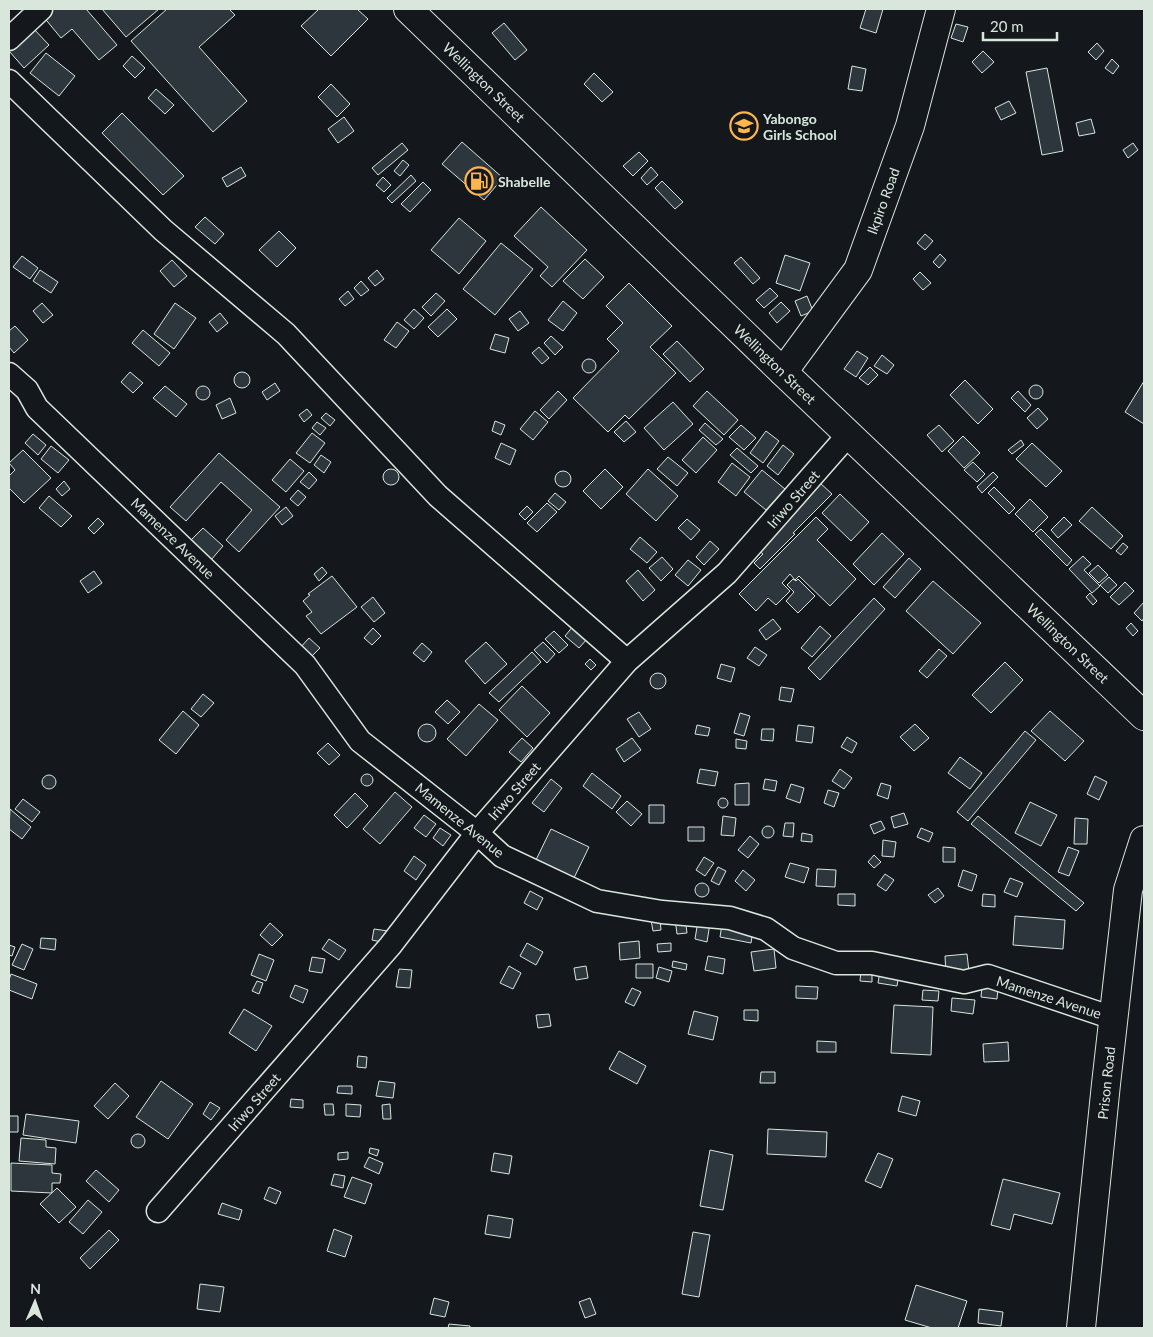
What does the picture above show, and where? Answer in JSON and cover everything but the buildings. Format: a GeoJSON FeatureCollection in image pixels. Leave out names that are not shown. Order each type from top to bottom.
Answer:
{"type":"FeatureCollection","features":[{"type":"Feature","properties":{"kind":"main road","name":"Wellington Street"},"geometry":{"type":"LineString","coordinates":[[408,9],[783,372],[1144,714]]}},
{"type":"Feature","properties":{"kind":"main road","name":"Ikpiro Road"},"geometry":{"type":"LineString","coordinates":[[783,372],[858,270],[910,126],[942,9]]}},
{"type":"Feature","properties":{"kind":"main road","name":"Prison Road"},"geometry":{"type":"LineString","coordinates":[[1081,1328],[1128,890],[1144,840]]}},
{"type":"Feature","properties":{"kind":"street"},"geometry":{"type":"LineString","coordinates":[[9,39],[41,9]]}},
{"type":"Feature","properties":{"kind":"street"},"geometry":{"type":"LineString","coordinates":[[9,81],[163,230],[286,334],[438,496],[627,661]]}},
{"type":"Feature","properties":{"kind":"street","name":"Mamenze Avenue"},"geometry":{"type":"LineString","coordinates":[[9,374],[27,390],[37,408],[306,665],[360,741],[502,856],[597,901],[662,912],[730,918],[766,929],[793,948],[836,963],[872,963],[964,982],[988,976],[1114,1018]]}},
{"type":"Feature","properties":{"kind":"street","name":"Iriwo Street"},"geometry":{"type":"LineString","coordinates":[[158,1211],[390,946],[477,834],[627,661],[727,573],[849,434]]}},
{"type":"Feature","properties":{"kind":"place","name":"Yabongo Girls School"},"geometry":{"type":"Point","coordinates":[744,126]}},
{"type":"Feature","properties":{"kind":"place","name":"Shabelle"},"geometry":{"type":"Point","coordinates":[479,181]}}]}
